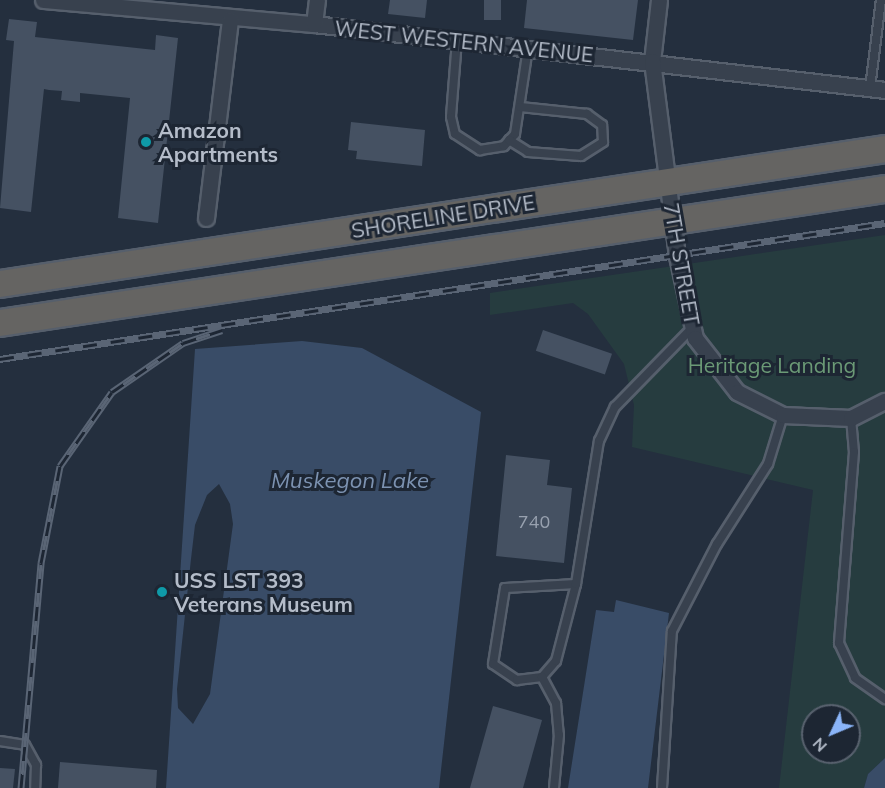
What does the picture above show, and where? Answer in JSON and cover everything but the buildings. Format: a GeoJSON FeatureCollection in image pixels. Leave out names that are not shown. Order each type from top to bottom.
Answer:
{"type":"FeatureCollection","features":[{"type":"Feature","properties":{"kind":"highway","name":"SHORELINE DRIVE"},"geometry":{"type":"LineString","coordinates":[[0,284],[885,149]]}},
{"type":"Feature","properties":{"kind":"highway","name":"SHORELINE DRIVE"},"geometry":{"type":"LineString","coordinates":[[0,323],[885,189]]}},
{"type":"Feature","properties":{"kind":"street","name":"WEST WESTERN AVENUE"},"geometry":{"type":"LineString","coordinates":[[43,0],[230,19],[314,24],[652,61],[877,89]]}},
{"type":"Feature","properties":{"kind":"street"},"geometry":{"type":"LineString","coordinates":[[314,24],[316,0]]}},
{"type":"Feature","properties":{"kind":"street","name":"7TH STREET"},"geometry":{"type":"LineString","coordinates":[[660,0],[652,61],[673,222],[692,328],[714,369],[737,392],[783,415],[851,418],[885,401]]}},
{"type":"Feature","properties":{"kind":"street"},"geometry":{"type":"LineString","coordinates":[[206,218],[230,19]]}},
{"type":"Feature","properties":{"kind":"lane"},"geometry":{"type":"LineString","coordinates":[[877,89],[881,0]]}},
{"type":"Feature","properties":{"kind":"lane"},"geometry":{"type":"LineString","coordinates":[[457,40],[451,117],[455,134],[480,150],[509,140]]}},
{"type":"Feature","properties":{"kind":"lane"},"geometry":{"type":"LineString","coordinates":[[509,140],[520,107],[528,48]]}},
{"type":"Feature","properties":{"kind":"lane"},"geometry":{"type":"LineString","coordinates":[[509,140],[528,152],[581,156],[603,141],[602,125],[587,114],[520,107]]}},
{"type":"Feature","properties":{"kind":"lane"},"geometry":{"type":"LineString","coordinates":[[576,584],[505,588],[493,664],[517,680],[542,677],[556,661],[576,584],[585,508],[603,433],[615,407],[692,328]]}},
{"type":"Feature","properties":{"kind":"lane"},"geometry":{"type":"LineString","coordinates":[[662,788],[672,631],[717,544],[768,464],[783,415]]}},
{"type":"Feature","properties":{"kind":"lane"},"geometry":{"type":"LineString","coordinates":[[851,418],[854,452],[839,644],[855,678],[885,699]]}},
{"type":"Feature","properties":{"kind":"lane"},"geometry":{"type":"LineString","coordinates":[[542,677],[557,713],[554,788]]}},
{"type":"Feature","properties":{"kind":"lane"},"geometry":{"type":"LineString","coordinates":[[0,741],[25,745],[36,765],[35,788]]}},
{"type":"Feature","properties":{"kind":"green space","name":"Heritage Landing"},"geometry":{"type":"Polygon","coordinates":[[[885,235],[885,758],[868,774],[864,788],[779,788],[813,490],[632,447],[634,405],[624,364],[588,314],[573,303],[490,315],[490,293],[885,235]]]}},
{"type":"Feature","properties":{"kind":"water","name":"Muskegon Lake"},"geometry":{"type":"Polygon","coordinates":[[[302,341],[362,348],[481,412],[439,788],[166,788],[195,349],[302,341]],[[219,484],[207,495],[195,525],[177,689],[178,708],[193,724],[210,694],[233,524],[230,504],[219,484]]]}},
{"type":"Feature","properties":{"kind":"water"},"geometry":{"type":"Polygon","coordinates":[[[616,600],[669,613],[648,788],[568,788],[596,610],[614,612],[616,600]]]}},
{"type":"Feature","properties":{"kind":"water"},"geometry":{"type":"Polygon","coordinates":[[[885,758],[885,788],[864,788],[868,774],[885,758]]]}},
{"type":"Feature","properties":{"kind":"railway"},"geometry":{"type":"LineString","coordinates":[[0,359],[885,223]]}},
{"type":"Feature","properties":{"kind":"railway"},"geometry":{"type":"LineString","coordinates":[[21,788],[41,563],[60,466],[112,392],[183,343],[222,330]]}},
{"type":"Feature","properties":{"kind":"place","name":"Amazon Apartments"},"geometry":{"type":"Point","coordinates":[146,142]}},
{"type":"Feature","properties":{"kind":"place","name":"USS LST 393 Veterans Museum"},"geometry":{"type":"Point","coordinates":[162,592]}}]}
